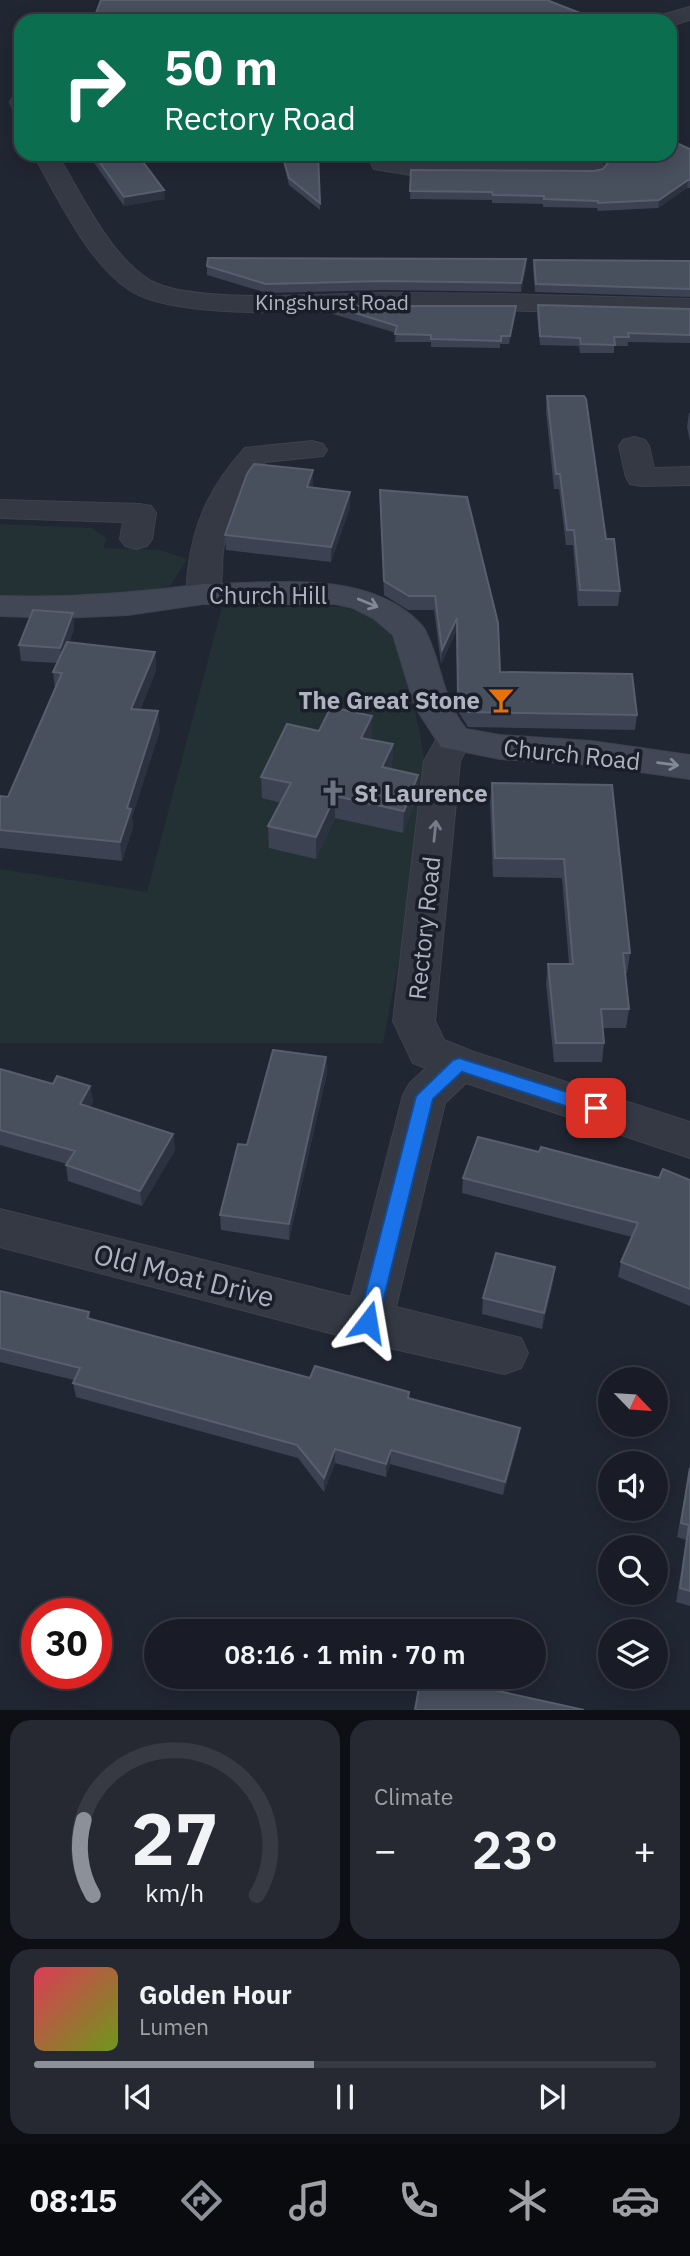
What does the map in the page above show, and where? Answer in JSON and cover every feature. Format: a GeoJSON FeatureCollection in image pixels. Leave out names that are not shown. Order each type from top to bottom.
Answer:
{"type":"FeatureCollection","features":[{"type":"Feature","properties":{"kind":"street","name":"Kingshurst Road"},"geometry":{"type":"LineString","coordinates":[[48,161],[104,248],[126,274],[143,288],[185,299],[268,303],[382,301],[690,307]]}},
{"type":"Feature","properties":{"kind":"street"},"geometry":{"type":"LineString","coordinates":[[382,161],[383,164],[411,168],[593,169]]}},
{"type":"Feature","properties":{"kind":"street"},"geometry":{"type":"LineString","coordinates":[[634,446],[644,490],[690,476]]}},
{"type":"Feature","properties":{"kind":"street"},"geometry":{"type":"LineString","coordinates":[[203,594],[206,545],[218,502],[236,475],[256,454],[312,450]]}},
{"type":"Feature","properties":{"kind":"street"},"geometry":{"type":"LineString","coordinates":[[0,509],[140,513],[136,539]]}},
{"type":"Feature","properties":{"kind":"street","name":"Church Hill"},"geometry":{"type":"LineString","coordinates":[[0,606],[128,605],[203,594],[335,594],[363,600],[386,611],[408,631],[433,707],[454,738]]}},
{"type":"Feature","properties":{"kind":"street","name":"Church Road"},"geometry":{"type":"LineString","coordinates":[[454,738],[490,746],[591,753],[690,767]]}},
{"type":"Feature","properties":{"kind":"street","name":"Rectory Road"},"geometry":{"type":"LineString","coordinates":[[454,738],[442,761],[414,1021],[428,1051],[459,1064],[690,1140]]}},
{"type":"Feature","properties":{"kind":"street"},"geometry":{"type":"LineString","coordinates":[[368,1322],[425,1096],[459,1064]]}},
{"type":"Feature","properties":{"kind":"street","name":"Old Moat Drive"},"geometry":{"type":"LineString","coordinates":[[0,1228],[368,1322],[504,1353]]}},
{"type":"Feature","properties":{"kind":"shaded area"},"geometry":{"type":"Polygon","coordinates":[[[0,524],[92,528],[106,538],[104,548],[160,550],[187,559],[170,586],[125,598],[0,598],[0,524]]]}},
{"type":"Feature","properties":{"kind":"shaded area"},"geometry":{"type":"Polygon","coordinates":[[[222,607],[345,607],[375,618],[397,640],[419,728],[426,771],[427,813],[383,1043],[0,1043],[0,869],[147,892],[222,607]]]}},
{"type":"Feature","properties":{"kind":"building"},"geometry":{"type":"Polygon","coordinates":[[[101,0],[547,0],[582,14],[96,14],[101,0]]]}},
{"type":"Feature","properties":{"kind":"building"},"geometry":{"type":"Polygon","coordinates":[[[677,143],[690,149],[690,180],[659,200],[598,203],[544,199],[544,196],[493,195],[492,192],[410,191],[411,170],[594,171],[603,169],[607,161],[677,161],[677,143]]]}},
{"type":"Feature","properties":{"kind":"building"},"geometry":{"type":"Polygon","coordinates":[[[99,161],[142,161],[164,190],[124,197],[99,161]]]}},
{"type":"Feature","properties":{"kind":"building"},"geometry":{"type":"Polygon","coordinates":[[[284,161],[318,161],[320,203],[289,178],[284,161]]]}},
{"type":"Feature","properties":{"kind":"building"},"geometry":{"type":"Polygon","coordinates":[[[208,258],[526,259],[521,283],[383,281],[266,284],[207,266],[208,258]]]}},
{"type":"Feature","properties":{"kind":"building"},"geometry":{"type":"Polygon","coordinates":[[[534,260],[690,261],[690,289],[536,284],[534,260]]]}},
{"type":"Feature","properties":{"kind":"building"},"geometry":{"type":"Polygon","coordinates":[[[538,305],[690,309],[690,335],[628,333],[629,337],[614,337],[615,345],[581,344],[580,338],[540,336],[538,305]]]}},
{"type":"Feature","properties":{"kind":"building"},"geometry":{"type":"Polygon","coordinates":[[[333,306],[516,306],[510,336],[501,336],[501,341],[431,339],[431,335],[395,334],[397,326],[333,306]]]}},
{"type":"Feature","properties":{"kind":"building"},"geometry":{"type":"Polygon","coordinates":[[[547,396],[584,396],[586,399],[606,539],[614,539],[620,591],[580,590],[574,530],[567,530],[560,474],[556,474],[547,396]]]}},
{"type":"Feature","properties":{"kind":"building"},"geometry":{"type":"Polygon","coordinates":[[[254,464],[313,470],[307,487],[350,492],[331,547],[225,535],[247,474],[254,464]]]}},
{"type":"Feature","properties":{"kind":"building"},"geometry":{"type":"Polygon","coordinates":[[[380,490],[467,497],[498,623],[500,672],[632,674],[637,715],[468,712],[458,697],[457,618],[442,650],[435,596],[409,596],[384,581],[380,490]]]}},
{"type":"Feature","properties":{"kind":"building"},"geometry":{"type":"Polygon","coordinates":[[[33,610],[73,613],[60,648],[19,645],[33,610]]]}},
{"type":"Feature","properties":{"kind":"building"},"geometry":{"type":"Polygon","coordinates":[[[67,642],[155,652],[131,709],[158,711],[127,808],[131,809],[120,842],[0,830],[0,796],[8,797],[62,673],[53,672],[67,642]]]}},
{"type":"Feature","properties":{"kind":"building","name":"St Laurence"},"geometry":{"type":"Polygon","coordinates":[[[331,707],[372,716],[361,738],[393,744],[382,767],[418,775],[404,811],[335,796],[316,837],[268,826],[291,783],[261,777],[287,724],[319,731],[331,707]]]}},
{"type":"Feature","properties":{"kind":"building"},"geometry":{"type":"Polygon","coordinates":[[[492,783],[612,785],[630,953],[623,953],[629,1009],[601,1009],[604,1043],[556,1043],[548,964],[573,964],[564,859],[495,858],[492,783]]]}},
{"type":"Feature","properties":{"kind":"building"},"geometry":{"type":"Polygon","coordinates":[[[273,1050],[326,1057],[289,1224],[220,1215],[238,1144],[247,1145],[273,1050]]]}},
{"type":"Feature","properties":{"kind":"building"},"geometry":{"type":"Polygon","coordinates":[[[0,1069],[53,1084],[57,1076],[90,1086],[80,1104],[173,1134],[140,1191],[66,1165],[75,1151],[0,1130],[0,1069]]]}},
{"type":"Feature","properties":{"kind":"building"},"geometry":{"type":"Polygon","coordinates":[[[478,1137],[539,1152],[541,1147],[659,1178],[663,1169],[690,1180],[690,1289],[621,1262],[638,1223],[463,1178],[478,1137]]]}},
{"type":"Feature","properties":{"kind":"building"},"geometry":{"type":"Polygon","coordinates":[[[496,1253],[555,1267],[544,1313],[483,1298],[496,1253]]]}},
{"type":"Feature","properties":{"kind":"building"},"geometry":{"type":"Polygon","coordinates":[[[0,1291],[89,1312],[87,1318],[310,1378],[315,1366],[409,1392],[408,1398],[520,1428],[505,1482],[391,1450],[386,1464],[335,1449],[324,1478],[297,1445],[73,1383],[80,1368],[0,1348],[0,1291]]]}},
{"type":"Feature","properties":{"kind":"building"},"geometry":{"type":"Polygon","coordinates":[[[690,1468],[690,1591],[680,1588],[689,1525],[681,1523],[690,1468]]]}},
{"type":"Feature","properties":{"kind":"building"},"geometry":{"type":"Polygon","coordinates":[[[419,1689],[489,1689],[584,1710],[415,1710],[419,1689]]]}},
{"type":"Feature","properties":{"kind":"place","name":"The Great Stone"},"geometry":{"type":"Point","coordinates":[501,700]}},
{"type":"Feature","properties":{"kind":"place","name":"St Laurence"},"geometry":{"type":"Point","coordinates":[333,793]}},
{"type":"Feature","properties":{"kind":"route"},"geometry":{"type":"LineString","coordinates":[[368,1322],[425,1096],[459,1064],[596,1108]]}}]}
